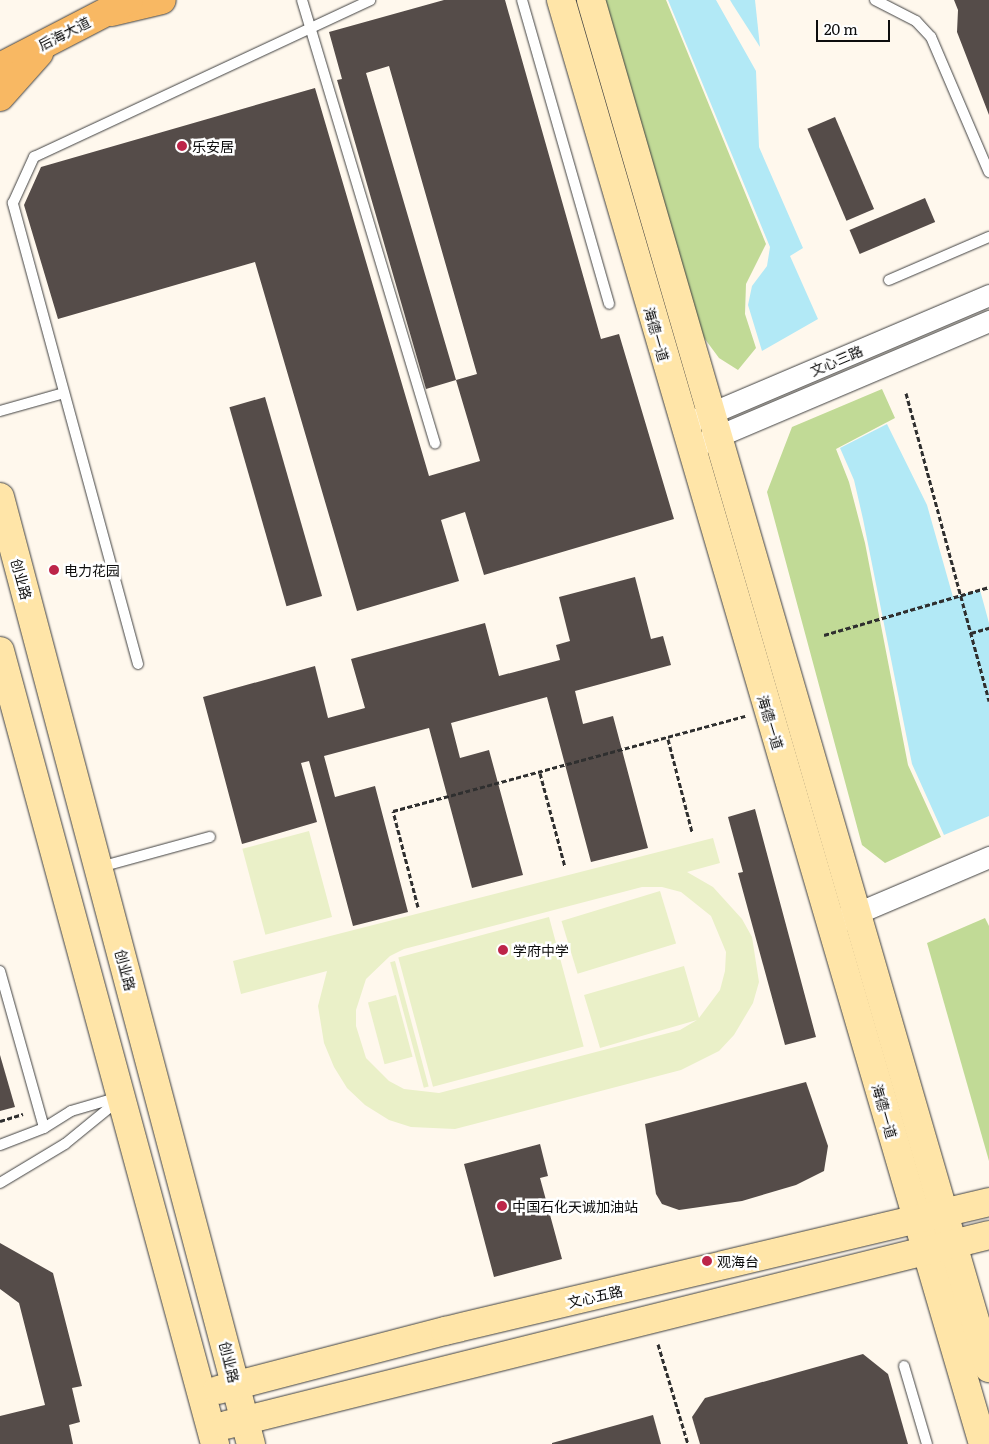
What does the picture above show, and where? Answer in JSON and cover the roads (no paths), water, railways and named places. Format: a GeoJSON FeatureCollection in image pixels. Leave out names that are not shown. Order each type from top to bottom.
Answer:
{"type":"FeatureCollection","features":[{"type":"Feature","properties":{"kind":"main road","name":"后海大道"},"geometry":{"type":"LineString","coordinates":[[0,67],[130,0]]}},
{"type":"Feature","properties":{"kind":"main road"},"geometry":{"type":"LineString","coordinates":[[98,16],[162,0]]}},
{"type":"Feature","properties":{"kind":"main road"},"geometry":{"type":"LineString","coordinates":[[0,97],[50,40]]}},
{"type":"Feature","properties":{"kind":"street","name":"海德一道"},"geometry":{"type":"LineString","coordinates":[[561,0],[982,1444]]}},
{"type":"Feature","properties":{"kind":"street","name":"海德一道"},"geometry":{"type":"LineString","coordinates":[[591,0],[713,425],[989,1368]]}},
{"type":"Feature","properties":{"kind":"street","name":"文心三路"},"geometry":{"type":"LineString","coordinates":[[713,425],[989,295]]}},
{"type":"Feature","properties":{"kind":"street","name":"文心三路"},"geometry":{"type":"LineString","coordinates":[[687,436],[989,321]]}},
{"type":"Feature","properties":{"kind":"street","name":"创业路"},"geometry":{"type":"LineString","coordinates":[[0,497],[248,1432]]}},
{"type":"Feature","properties":{"kind":"street"},"geometry":{"type":"LineString","coordinates":[[0,651],[123,1096],[213,1437],[248,1432],[650,1319],[989,1234]]}},
{"type":"Feature","properties":{"kind":"street"},"geometry":{"type":"LineString","coordinates":[[831,924],[989,857]]}},
{"type":"Feature","properties":{"kind":"street","name":"文心五路"},"geometry":{"type":"LineString","coordinates":[[202,1394],[445,1331],[989,1202]]}},
{"type":"Feature","properties":{"kind":"lane"},"geometry":{"type":"LineString","coordinates":[[302,0],[435,443]]}},
{"type":"Feature","properties":{"kind":"lane"},"geometry":{"type":"LineString","coordinates":[[138,664],[12,203],[34,157],[370,0]]}},
{"type":"Feature","properties":{"kind":"lane"},"geometry":{"type":"LineString","coordinates":[[522,0],[609,304]]}},
{"type":"Feature","properties":{"kind":"lane"},"geometry":{"type":"LineString","coordinates":[[875,0],[916,21],[932,37],[989,172]]}},
{"type":"Feature","properties":{"kind":"lane"},"geometry":{"type":"LineString","coordinates":[[889,280],[989,237]]}},
{"type":"Feature","properties":{"kind":"lane"},"geometry":{"type":"LineString","coordinates":[[0,411],[64,393]]}},
{"type":"Feature","properties":{"kind":"lane"},"geometry":{"type":"LineString","coordinates":[[99,867],[210,837]]}},
{"type":"Feature","properties":{"kind":"lane"},"geometry":{"type":"LineString","coordinates":[[0,972],[44,1128]]}},
{"type":"Feature","properties":{"kind":"lane"},"geometry":{"type":"LineString","coordinates":[[0,1145],[44,1128],[71,1111],[123,1096]]}},
{"type":"Feature","properties":{"kind":"lane"},"geometry":{"type":"LineString","coordinates":[[0,1183],[65,1144],[123,1096]]}},
{"type":"Feature","properties":{"kind":"lane"},"geometry":{"type":"LineString","coordinates":[[904,1366],[926,1444]]}},
{"type":"Feature","properties":{"kind":"water"},"geometry":{"type":"Polygon","coordinates":[[[668,0],[716,0],[756,71],[759,147],[803,248],[790,256],[818,319],[762,351],[748,305],[752,286],[767,266],[770,247],[668,0]]]}},
{"type":"Feature","properties":{"kind":"water"},"geometry":{"type":"Polygon","coordinates":[[[730,0],[755,0],[760,47],[733,5],[730,0]]]}},
{"type":"Feature","properties":{"kind":"water"},"geometry":{"type":"Polygon","coordinates":[[[887,424],[927,505],[953,597],[980,590],[989,623],[989,816],[944,835],[912,764],[863,519],[854,480],[840,448],[887,424]]]}},
{"type":"Feature","properties":{"kind":"place","name":"乐安居"},"geometry":{"type":"Point","coordinates":[182,146]}},
{"type":"Feature","properties":{"kind":"place","name":"电力花园"},"geometry":{"type":"Point","coordinates":[54,570]}},
{"type":"Feature","properties":{"kind":"place","name":"学府中学"},"geometry":{"type":"Point","coordinates":[503,950]}},
{"type":"Feature","properties":{"kind":"place","name":"中国石化天诚加油站"},"geometry":{"type":"Point","coordinates":[502,1206]}},
{"type":"Feature","properties":{"kind":"place","name":"观海台"},"geometry":{"type":"Point","coordinates":[707,1261]}}]}
